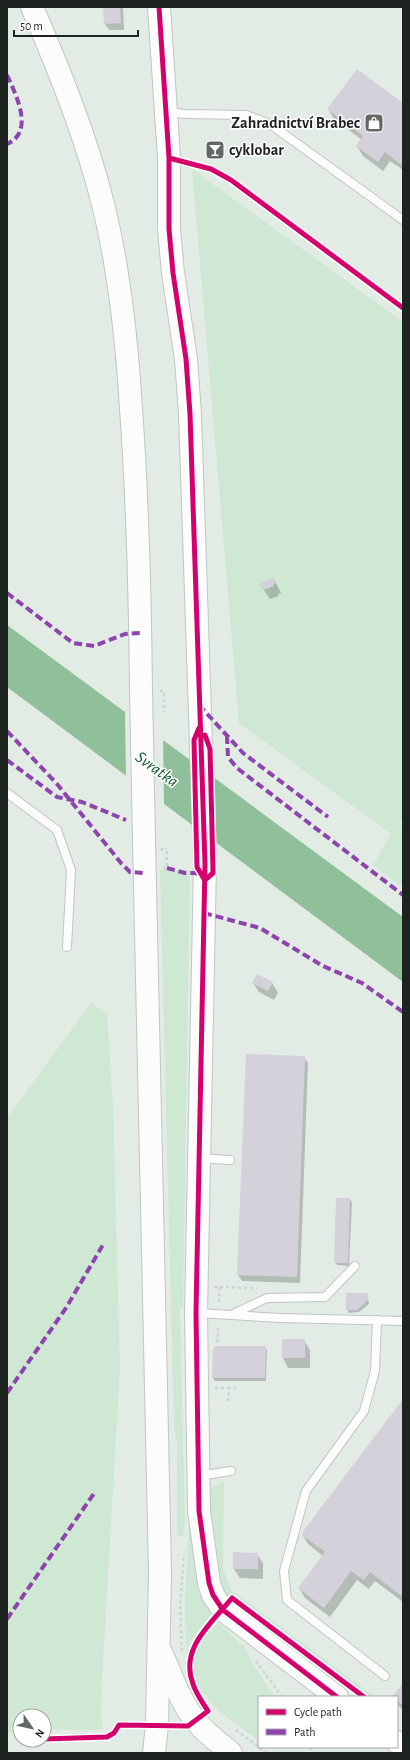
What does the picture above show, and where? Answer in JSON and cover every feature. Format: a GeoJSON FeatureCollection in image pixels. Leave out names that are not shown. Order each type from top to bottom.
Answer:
{"type":"FeatureCollection","features":[{"type":"Feature","properties":{"kind":"main road"},"geometry":{"type":"LineString","coordinates":[[32,7],[80,126],[104,208],[119,289],[129,374],[135,462],[142,690],[160,1572],[157,1725],[154,1753]]}},
{"type":"Feature","properties":{"kind":"main road"},"geometry":{"type":"LineString","coordinates":[[159,7],[173,268],[186,359],[190,414],[202,750],[205,864],[196,1313],[199,1511],[208,1582],[213,1595],[223,1610],[336,1696]]}},
{"type":"Feature","properties":{"kind":"main road"},"geometry":{"type":"LineString","coordinates":[[158,1647],[180,1694],[195,1721],[231,1753]]}},
{"type":"Feature","properties":{"kind":"lane"},"geometry":{"type":"LineString","coordinates":[[165,111],[186,114],[246,115],[270,124],[403,220]]}},
{"type":"Feature","properties":{"kind":"lane"},"geometry":{"type":"LineString","coordinates":[[7,793],[57,830],[72,870],[67,947]]}},
{"type":"Feature","properties":{"kind":"lane"},"geometry":{"type":"LineString","coordinates":[[199,1158],[230,1160]]}},
{"type":"Feature","properties":{"kind":"lane"},"geometry":{"type":"LineString","coordinates":[[230,1315],[268,1298],[325,1297],[355,1266]]}},
{"type":"Feature","properties":{"kind":"lane"},"geometry":{"type":"LineString","coordinates":[[196,1313],[403,1321]]}},
{"type":"Feature","properties":{"kind":"lane"},"geometry":{"type":"LineString","coordinates":[[377,1320],[375,1371],[364,1411],[306,1491],[284,1571],[287,1600],[385,1676]]}},
{"type":"Feature","properties":{"kind":"lane"},"geometry":{"type":"LineString","coordinates":[[199,1476],[231,1471]]}},
{"type":"Feature","properties":{"kind":"path"},"geometry":{"type":"LineString","coordinates":[[163,693],[164,712]]}},
{"type":"Feature","properties":{"kind":"path"},"geometry":{"type":"LineString","coordinates":[[165,848],[167,849],[167,868]]}},
{"type":"Feature","properties":{"kind":"path"},"geometry":{"type":"LineString","coordinates":[[220,1287],[260,1288]]}},
{"type":"Feature","properties":{"kind":"path"},"geometry":{"type":"LineString","coordinates":[[228,1401],[229,1388]]}},
{"type":"Feature","properties":{"kind":"path"},"geometry":{"type":"LineString","coordinates":[[182,1653],[180,1606],[185,1546]]}},
{"type":"Feature","properties":{"kind":"path"},"geometry":{"type":"LineString","coordinates":[[99,1737],[107,1737]]}},
{"type":"Feature","properties":{"kind":"shaded area"},"geometry":{"type":"Polygon","coordinates":[[[192,169],[403,322],[403,819],[399,824],[403,827],[403,887],[373,865],[391,834],[239,723],[192,169]]]}},
{"type":"Feature","properties":{"kind":"shaded area"},"geometry":{"type":"Polygon","coordinates":[[[160,870],[190,870],[183,1307],[180,1308],[185,1523],[183,1536],[177,1536],[177,1444],[174,1428],[160,870]]]}},
{"type":"Feature","properties":{"kind":"shaded area"},"geometry":{"type":"Polygon","coordinates":[[[91,1003],[107,1014],[113,1107],[120,1368],[102,1680],[101,1718],[103,1729],[52,1730],[52,1708],[12,1708],[12,1733],[7,1733],[7,1118],[91,1003]]]}},
{"type":"Feature","properties":{"kind":"shaded area"},"geometry":{"type":"Polygon","coordinates":[[[224,1482],[223,1569],[231,1590],[374,1696],[368,1696],[232,1594],[225,1600],[218,1583],[208,1498],[210,1492],[218,1484],[224,1482]]]}},
{"type":"Feature","properties":{"kind":"shaded area"},"geometry":{"type":"Polygon","coordinates":[[[189,1519],[211,1615],[189,1644],[186,1658],[185,1601],[189,1519]]]}},
{"type":"Feature","properties":{"kind":"shaded area"},"geometry":{"type":"Polygon","coordinates":[[[218,1623],[244,1647],[251,1661],[274,1696],[258,1696],[258,1739],[220,1711],[208,1699],[199,1686],[194,1672],[194,1657],[201,1641],[218,1623]]]}},
{"type":"Feature","properties":{"kind":"water","name":"Svratka"},"geometry":{"type":"Polygon","coordinates":[[[7,625],[403,917],[403,982],[7,687],[7,625]]]}},
{"type":"Feature","properties":{"kind":"pier"},"geometry":{"type":"Polygon","coordinates":[[[125,709],[163,737],[164,806],[126,777],[125,709]]]}},
{"type":"Feature","properties":{"kind":"building"},"geometry":{"type":"Polygon","coordinates":[[[103,7],[120,7],[121,23],[104,24],[103,7]]]}},
{"type":"Feature","properties":{"kind":"building","name":"Zahradnictví Brabec"},"geometry":{"type":"Polygon","coordinates":[[[357,69],[403,103],[403,166],[385,152],[378,162],[356,146],[363,136],[327,109],[357,69]]]}},
{"type":"Feature","properties":{"kind":"building"},"geometry":{"type":"Polygon","coordinates":[[[274,578],[276,583],[273,584],[274,586],[264,590],[259,585],[261,583],[274,578]]]}},
{"type":"Feature","properties":{"kind":"building"},"geometry":{"type":"Polygon","coordinates":[[[257,974],[273,982],[268,991],[252,983],[257,974]]]}},
{"type":"Feature","properties":{"kind":"building"},"geometry":{"type":"Polygon","coordinates":[[[246,1054],[305,1056],[297,1277],[237,1275],[246,1054]]]}},
{"type":"Feature","properties":{"kind":"building"},"geometry":{"type":"Polygon","coordinates":[[[336,1198],[350,1198],[348,1263],[334,1263],[336,1198]]]}},
{"type":"Feature","properties":{"kind":"building"},"geometry":{"type":"Polygon","coordinates":[[[346,1293],[368,1293],[368,1300],[357,1310],[346,1310],[346,1293]]]}},
{"type":"Feature","properties":{"kind":"building"},"geometry":{"type":"Polygon","coordinates":[[[282,1339],[305,1339],[305,1358],[282,1358],[282,1339]]]}},
{"type":"Feature","properties":{"kind":"building"},"geometry":{"type":"Polygon","coordinates":[[[215,1346],[266,1346],[265,1378],[212,1378],[213,1350],[215,1346]]]}},
{"type":"Feature","properties":{"kind":"building"},"geometry":{"type":"Polygon","coordinates":[[[403,1399],[403,1597],[370,1572],[364,1580],[351,1571],[324,1608],[298,1588],[325,1552],[301,1534],[403,1399]]]}},
{"type":"Feature","properties":{"kind":"building"},"geometry":{"type":"Polygon","coordinates":[[[233,1552],[258,1553],[258,1569],[233,1569],[233,1552]]]}},
{"type":"Feature","properties":{"kind":"building"},"geometry":{"type":"Polygon","coordinates":[[[403,1683],[403,1705],[398,1702],[398,1696],[393,1696],[403,1683]]]}},
{"type":"Feature","properties":{"kind":"marked path"},"geometry":{"type":"LineString","coordinates":[[7,75],[18,102],[22,122],[20,131],[15,138],[7,144]]}},
{"type":"Feature","properties":{"kind":"marked path"},"geometry":{"type":"LineString","coordinates":[[7,593],[73,643],[94,646],[125,634],[140,633]]}},
{"type":"Feature","properties":{"kind":"marked path"},"geometry":{"type":"LineString","coordinates":[[199,705],[243,753],[328,817]]}},
{"type":"Feature","properties":{"kind":"marked path"},"geometry":{"type":"LineString","coordinates":[[7,731],[57,784],[121,863],[130,872],[144,873]]}},
{"type":"Feature","properties":{"kind":"marked path"},"geometry":{"type":"LineString","coordinates":[[227,736],[228,757],[237,768],[403,895]]}},
{"type":"Feature","properties":{"kind":"marked path"},"geometry":{"type":"LineString","coordinates":[[7,760],[57,797],[82,802],[126,820]]}},
{"type":"Feature","properties":{"kind":"marked path"},"geometry":{"type":"LineString","coordinates":[[167,868],[185,873],[196,873],[201,877]]}},
{"type":"Feature","properties":{"kind":"marked path"},"geometry":{"type":"LineString","coordinates":[[204,913],[260,928],[323,966],[362,983],[403,1012]]}},
{"type":"Feature","properties":{"kind":"marked path"},"geometry":{"type":"LineString","coordinates":[[7,1393],[66,1308],[104,1243]]}},
{"type":"Feature","properties":{"kind":"marked path"},"geometry":{"type":"LineString","coordinates":[[7,1619],[95,1492]]}},
{"type":"Feature","properties":{"kind":"cycle path"},"geometry":{"type":"LineString","coordinates":[[159,7],[169,158],[169,229],[173,273],[186,359],[190,414],[205,864],[196,1313],[199,1511],[209,1583],[213,1595],[223,1610],[336,1696]]}},
{"type":"Feature","properties":{"kind":"cycle path"},"geometry":{"type":"LineString","coordinates":[[169,158],[211,169],[231,180],[403,308]]}},
{"type":"Feature","properties":{"kind":"cycle path"},"geometry":{"type":"LineString","coordinates":[[199,728],[194,740],[197,867],[204,879]]}},
{"type":"Feature","properties":{"kind":"cycle path"},"geometry":{"type":"LineString","coordinates":[[205,735],[210,749],[213,870],[213,873],[205,880]]}},
{"type":"Feature","properties":{"kind":"cycle path"},"geometry":{"type":"LineString","coordinates":[[52,1739],[107,1737],[114,1733],[119,1725],[188,1726],[208,1711],[193,1684],[190,1671],[190,1659],[200,1637],[232,1598],[363,1696]]}},
{"type":"Feature","properties":{"kind":"place","name":"Zahradnictví Brabec"},"geometry":{"type":"Point","coordinates":[374,123]}},
{"type":"Feature","properties":{"kind":"place","name":"cyklobar"},"geometry":{"type":"Point","coordinates":[215,150]}}]}
